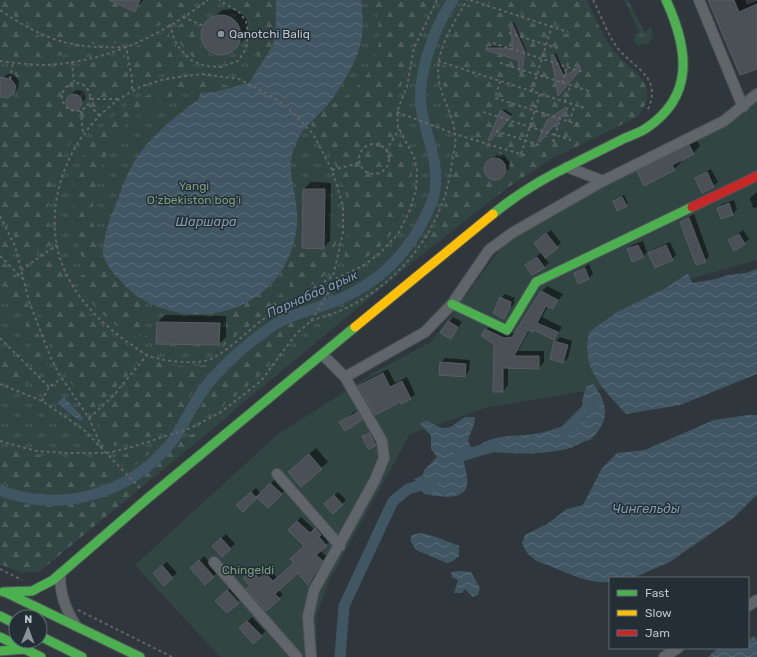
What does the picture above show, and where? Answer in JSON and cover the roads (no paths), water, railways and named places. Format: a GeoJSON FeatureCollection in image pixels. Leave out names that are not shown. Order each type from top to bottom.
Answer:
{"type":"FeatureCollection","features":[{"type":"Feature","properties":{"kind":"main road"},"geometry":{"type":"LineString","coordinates":[[2,591],[14,593],[32,591],[60,574],[148,498],[499,209],[526,190],[567,167],[648,127],[668,108],[681,84],[684,68],[684,53],[681,32],[666,0]]}},
{"type":"Feature","properties":{"kind":"main road"},"geometry":{"type":"LineString","coordinates":[[452,304],[507,330],[536,282],[757,176]]}},
{"type":"Feature","properties":{"kind":"main road"},"geometry":{"type":"LineString","coordinates":[[2,591],[140,657]]}},
{"type":"Feature","properties":{"kind":"main road"},"geometry":{"type":"LineString","coordinates":[[48,640],[82,657]]}},
{"type":"Feature","properties":{"kind":"main road"},"geometry":{"type":"LineString","coordinates":[[0,651],[25,649],[41,657]]}},
{"type":"Feature","properties":{"kind":"street"},"geometry":{"type":"LineString","coordinates":[[699,0],[743,107]]}},
{"type":"Feature","properties":{"kind":"street"},"geometry":{"type":"LineString","coordinates":[[345,377],[425,332],[452,304],[488,250],[512,233],[604,181],[724,121],[757,94]]}},
{"type":"Feature","properties":{"kind":"street"},"geometry":{"type":"LineString","coordinates":[[567,167],[604,181]]}},
{"type":"Feature","properties":{"kind":"street"},"geometry":{"type":"LineString","coordinates":[[311,657],[309,609],[314,590],[340,546],[375,480],[384,458],[382,441],[345,377],[323,355]]}},
{"type":"Feature","properties":{"kind":"street"},"geometry":{"type":"LineString","coordinates":[[277,474],[340,546]]}},
{"type":"Feature","properties":{"kind":"street"},"geometry":{"type":"LineString","coordinates":[[214,562],[297,657]]}},
{"type":"Feature","properties":{"kind":"street"},"geometry":{"type":"LineString","coordinates":[[60,574],[60,590],[63,602],[77,628]]}},
{"type":"Feature","properties":{"kind":"street"},"geometry":{"type":"LineString","coordinates":[[664,657],[676,649]]}},
{"type":"Feature","properties":{"kind":"water","name":"Шаршара"},"geometry":{"type":"Polygon","coordinates":[[[276,0],[361,0],[363,17],[363,29],[360,46],[350,71],[328,104],[300,135],[292,153],[291,175],[296,204],[297,222],[294,240],[289,256],[280,274],[270,285],[253,299],[234,308],[214,313],[193,314],[172,311],[152,304],[134,294],[114,274],[103,255],[104,240],[108,226],[125,181],[136,158],[144,148],[161,130],[199,99],[200,93],[214,92],[249,83],[273,45],[276,23],[276,0]]]}},
{"type":"Feature","properties":{"kind":"water"},"geometry":{"type":"Polygon","coordinates":[[[757,269],[757,374],[680,405],[626,414],[602,386],[591,368],[587,346],[589,332],[617,312],[666,288],[688,273],[692,283],[716,279],[728,275],[746,273],[757,269]]]}},
{"type":"Feature","properties":{"kind":"water"},"geometry":{"type":"Polygon","coordinates":[[[593,384],[602,399],[605,413],[601,426],[590,440],[567,449],[557,451],[502,453],[481,451],[480,445],[495,438],[537,434],[561,427],[586,417],[582,401],[586,387],[593,384]]]}},
{"type":"Feature","properties":{"kind":"water"},"geometry":{"type":"Polygon","coordinates":[[[64,397],[83,418],[80,421],[57,403],[64,397]]]}},
{"type":"Feature","properties":{"kind":"water","name":"Чингельды"},"geometry":{"type":"Polygon","coordinates":[[[757,415],[757,495],[732,519],[668,563],[634,577],[609,577],[609,582],[579,578],[541,563],[526,552],[522,543],[525,535],[547,524],[567,509],[583,505],[602,468],[617,453],[645,450],[714,420],[757,415]]]}},
{"type":"Feature","properties":{"kind":"water"},"geometry":{"type":"Polygon","coordinates":[[[465,417],[475,417],[468,441],[473,450],[464,460],[467,479],[465,490],[461,494],[449,497],[424,494],[414,479],[423,475],[424,470],[437,457],[431,449],[431,436],[420,424],[427,420],[442,428],[446,428],[454,425],[465,417]]]}},
{"type":"Feature","properties":{"kind":"water"},"geometry":{"type":"Polygon","coordinates":[[[421,533],[459,546],[459,556],[453,561],[447,563],[416,550],[410,540],[412,535],[421,533]]]}},
{"type":"Feature","properties":{"kind":"water"},"geometry":{"type":"Polygon","coordinates":[[[451,572],[471,572],[480,588],[478,595],[473,597],[465,589],[462,593],[454,593],[458,580],[452,577],[451,572]]]}},
{"type":"Feature","properties":{"kind":"water"},"geometry":{"type":"Polygon","coordinates":[[[754,636],[757,640],[757,657],[708,657],[717,649],[749,649],[749,639],[754,636]]]}},
{"type":"Feature","properties":{"kind":"waterway","name":"Парнабад арык"},"geometry":{"type":"LineString","coordinates":[[0,490],[23,497],[47,500],[70,499],[92,495],[114,487],[135,476],[170,444],[199,396],[213,377],[245,347],[281,321],[330,303],[364,286],[379,276],[392,264],[414,237],[423,221],[435,193],[436,181],[434,158],[422,113],[421,85],[433,39],[439,24],[453,0]]}},
{"type":"Feature","properties":{"kind":"waterway"},"geometry":{"type":"LineString","coordinates":[[565,431],[595,401]]}},
{"type":"Feature","properties":{"kind":"waterway"},"geometry":{"type":"LineString","coordinates":[[458,457],[495,446]]}},
{"type":"Feature","properties":{"kind":"waterway"},"geometry":{"type":"LineString","coordinates":[[340,657],[344,606],[393,501],[408,489],[432,482]]}},
{"type":"Feature","properties":{"kind":"place","name":"Qanotchi Baliq"},"geometry":{"type":"Point","coordinates":[221,34]}},
{"type":"Feature","properties":{"kind":"park label","name":"Yangi O'zbekiston bog'i"},"geometry":{"type":"Point","coordinates":[194,193]}},
{"type":"Feature","properties":{"kind":"park label","name":"Chingeldi"},"geometry":{"type":"Point","coordinates":[248,570]}}]}
